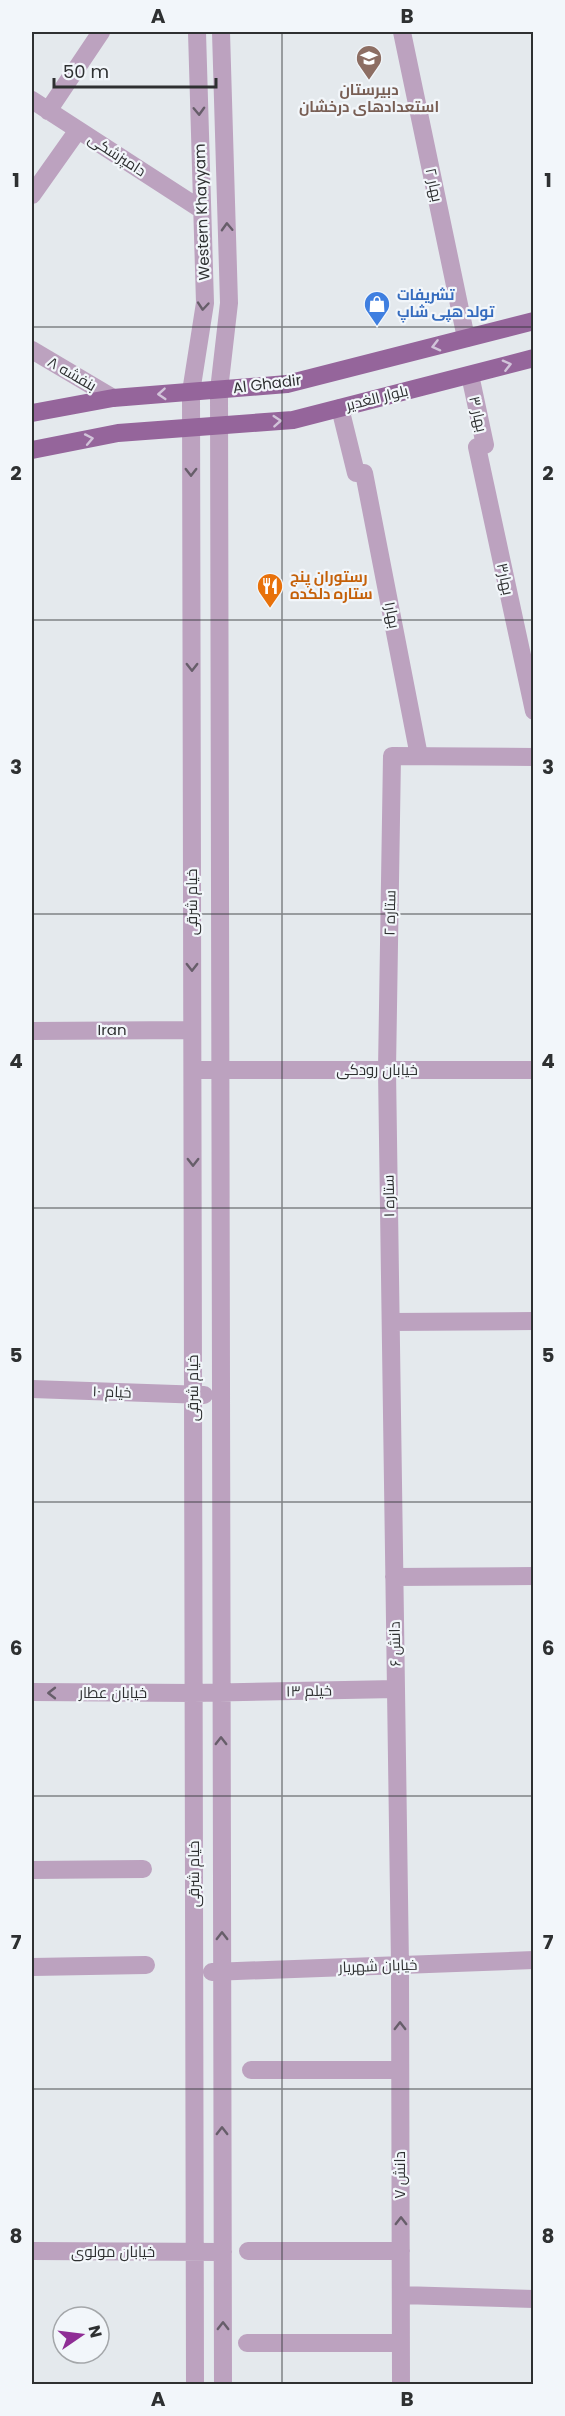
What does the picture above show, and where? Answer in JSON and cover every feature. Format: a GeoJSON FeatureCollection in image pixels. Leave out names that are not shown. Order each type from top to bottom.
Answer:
{"type":"FeatureCollection","features":[{"type":"Feature","properties":{"kind":"main road","name":"Al Ghadir"},"geometry":{"type":"LineString","coordinates":[[32,413],[113,398],[287,384],[534,321]]}},
{"type":"Feature","properties":{"kind":"main road","name":"بلوار الغدیر"},"geometry":{"type":"LineString","coordinates":[[219,426],[293,420],[534,358]]}},
{"type":"Feature","properties":{"kind":"main road"},"geometry":{"type":"LineString","coordinates":[[32,450],[118,433],[219,426]]}},
{"type":"Feature","properties":{"kind":"street"},"geometry":{"type":"LineString","coordinates":[[48,111],[101,32]]}},
{"type":"Feature","properties":{"kind":"street","name":"Western Khayyam"},"geometry":{"type":"LineString","coordinates":[[191,392],[204,303],[196,32]]}},
{"type":"Feature","properties":{"kind":"street","name":"Western Khayyam"},"geometry":{"type":"LineString","coordinates":[[219,426],[219,390],[229,303],[221,32]]}},
{"type":"Feature","properties":{"kind":"street","name":"بهار ۲"},"geometry":{"type":"LineString","coordinates":[[402,32],[466,338]]}},
{"type":"Feature","properties":{"kind":"street","name":"دامپزشکی"},"geometry":{"type":"LineString","coordinates":[[32,100],[202,210]]}},
{"type":"Feature","properties":{"kind":"street"},"geometry":{"type":"LineString","coordinates":[[32,195],[78,130]]}},
{"type":"Feature","properties":{"kind":"street","name":"بنفشه ۸"},"geometry":{"type":"LineString","coordinates":[[32,350],[113,398]]}},
{"type":"Feature","properties":{"kind":"street","name":"بهار ۳"},"geometry":{"type":"LineString","coordinates":[[470,375],[485,445],[477,447]]}},
{"type":"Feature","properties":{"kind":"street","name":"خیام شرقی"},"geometry":{"type":"LineString","coordinates":[[191,392],[195,2385]]}},
{"type":"Feature","properties":{"kind":"street","name":"بهار۱"},"geometry":{"type":"LineString","coordinates":[[340,408],[356,473],[364,474],[419,756]]}},
{"type":"Feature","properties":{"kind":"street","name":"خیام شرقی"},"geometry":{"type":"LineString","coordinates":[[219,426],[223,2385]]}},
{"type":"Feature","properties":{"kind":"street","name":"بهار۳"},"geometry":{"type":"LineString","coordinates":[[477,447],[534,711]]}},
{"type":"Feature","properties":{"kind":"street","name":"ستاره ۲"},"geometry":{"type":"LineString","coordinates":[[387,1070],[392,756],[419,756]]}},
{"type":"Feature","properties":{"kind":"street"},"geometry":{"type":"LineString","coordinates":[[419,756],[534,757]]}},
{"type":"Feature","properties":{"kind":"street","name":"Iran"},"geometry":{"type":"LineString","coordinates":[[32,1031],[192,1030]]}},
{"type":"Feature","properties":{"kind":"street","name":"خیابان رودکی"},"geometry":{"type":"LineString","coordinates":[[193,1070],[534,1070]]}},
{"type":"Feature","properties":{"kind":"street","name":"ستاره ۱"},"geometry":{"type":"LineString","coordinates":[[387,1070],[391,1322]]}},
{"type":"Feature","properties":{"kind":"street"},"geometry":{"type":"LineString","coordinates":[[391,1322],[534,1321]]}},
{"type":"Feature","properties":{"kind":"street","name":"دانش ۶"},"geometry":{"type":"LineString","coordinates":[[391,1322],[400,1965]]}},
{"type":"Feature","properties":{"kind":"street","name":"خیام ۱۰"},"geometry":{"type":"LineString","coordinates":[[32,1389],[220,1395]]}},
{"type":"Feature","properties":{"kind":"street"},"geometry":{"type":"LineString","coordinates":[[394,1577],[534,1576]]}},
{"type":"Feature","properties":{"kind":"street","name":"خیلم ۱۳"},"geometry":{"type":"LineString","coordinates":[[195,1693],[396,1689]]}},
{"type":"Feature","properties":{"kind":"street","name":"خیابان عطار"},"geometry":{"type":"LineString","coordinates":[[32,1692],[195,1693]]}},
{"type":"Feature","properties":{"kind":"street"},"geometry":{"type":"LineString","coordinates":[[32,1870],[143,1869]]}},
{"type":"Feature","properties":{"kind":"street","name":"خیابان شهریار"},"geometry":{"type":"LineString","coordinates":[[194,1972],[534,1960]]}},
{"type":"Feature","properties":{"kind":"street"},"geometry":{"type":"LineString","coordinates":[[32,1967],[146,1965]]}},
{"type":"Feature","properties":{"kind":"street","name":"دانش ۷"},"geometry":{"type":"LineString","coordinates":[[400,1965],[401,2385]]}},
{"type":"Feature","properties":{"kind":"street"},"geometry":{"type":"LineString","coordinates":[[250,2070],[400,2070]]}},
{"type":"Feature","properties":{"kind":"street"},"geometry":{"type":"LineString","coordinates":[[248,2251],[401,2252]]}},
{"type":"Feature","properties":{"kind":"street","name":"خیابان مولوی"},"geometry":{"type":"LineString","coordinates":[[32,2252],[223,2252]]}},
{"type":"Feature","properties":{"kind":"street"},"geometry":{"type":"LineString","coordinates":[[401,2295],[534,2300]]}},
{"type":"Feature","properties":{"kind":"street"},"geometry":{"type":"LineString","coordinates":[[247,2343],[401,2343]]}},
{"type":"Feature","properties":{"kind":"place","name":"دبیرستان استعدادهای درخشان"},"geometry":{"type":"Point","coordinates":[369,81]}},
{"type":"Feature","properties":{"kind":"place","name":"تشریفات تولد هپی شاپ"},"geometry":{"type":"Point","coordinates":[377,327]}},
{"type":"Feature","properties":{"kind":"place","name":"رستوران پنج ستاره دلکده"},"geometry":{"type":"Point","coordinates":[270,609]}}]}
